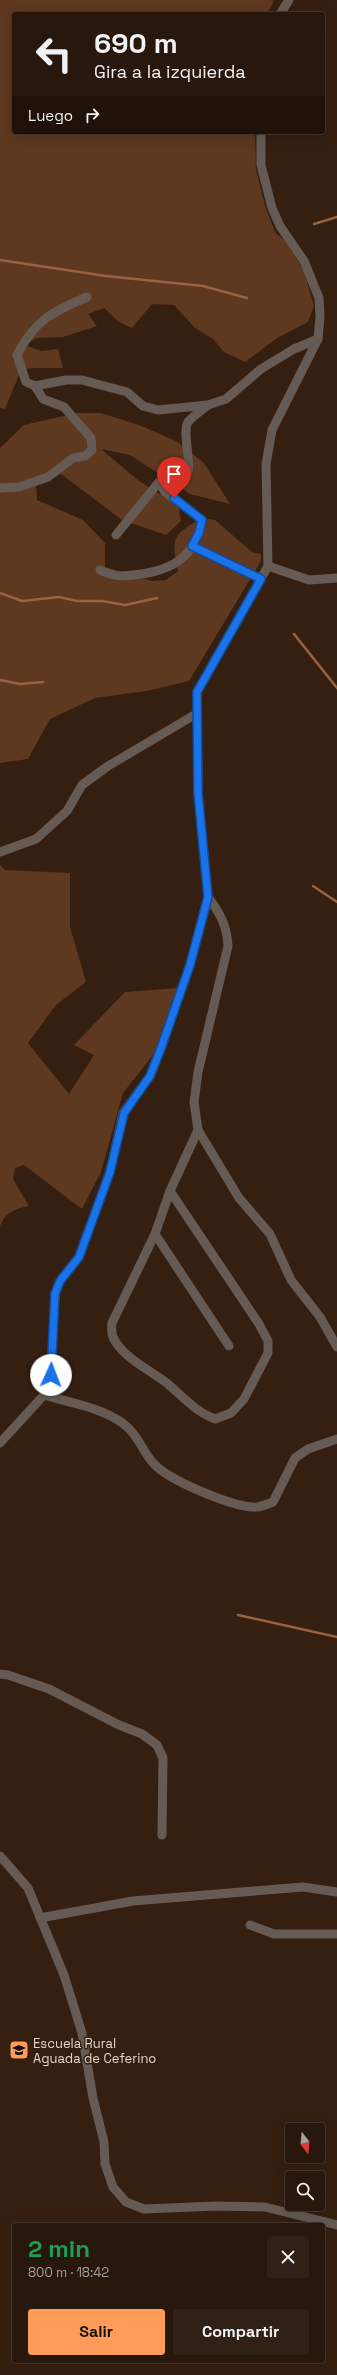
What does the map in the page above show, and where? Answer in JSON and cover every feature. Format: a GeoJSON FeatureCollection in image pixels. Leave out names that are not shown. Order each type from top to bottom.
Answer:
{"type":"FeatureCollection","features":[{"type":"Feature","properties":{"kind":"street"},"geometry":{"type":"LineString","coordinates":[[281,12],[289,0]]}},
{"type":"Feature","properties":{"kind":"street"},"geometry":{"type":"LineString","coordinates":[[0,1443],[44,1395],[51,1375],[55,1294],[60,1281],[79,1257],[110,1172],[124,1113],[150,1076],[160,1051],[190,965],[208,897],[198,793],[196,714],[197,692],[268,566],[266,464],[272,430],[318,339],[320,316],[319,298],[304,262],[280,226],[272,208],[261,165],[261,134]]}},
{"type":"Feature","properties":{"kind":"street"},"geometry":{"type":"LineString","coordinates":[[87,297],[51,314],[33,328],[17,355],[26,382],[35,386],[66,380],[82,380],[127,392],[143,406],[158,410],[208,405],[226,399],[261,370],[294,349],[318,339]]}},
{"type":"Feature","properties":{"kind":"street"},"geometry":{"type":"LineString","coordinates":[[0,488],[19,487],[48,477],[73,458],[85,456],[92,450],[91,438],[64,407],[43,400],[35,386]]}},
{"type":"Feature","properties":{"kind":"street"},"geometry":{"type":"LineString","coordinates":[[116,535],[159,482],[188,472],[190,463],[186,433],[188,422],[208,405]]}},
{"type":"Feature","properties":{"kind":"street"},"geometry":{"type":"LineString","coordinates":[[100,570],[116,577],[161,571],[178,564],[192,546],[199,533],[202,520],[165,492],[159,482]]}},
{"type":"Feature","properties":{"kind":"street"},"geometry":{"type":"LineString","coordinates":[[192,546],[261,579]]}},
{"type":"Feature","properties":{"kind":"street"},"geometry":{"type":"LineString","coordinates":[[268,566],[309,580],[337,578]]}},
{"type":"Feature","properties":{"kind":"street"},"geometry":{"type":"LineString","coordinates":[[0,852],[36,839],[67,811],[82,785],[108,766],[196,714]]}},
{"type":"Feature","properties":{"kind":"street"},"geometry":{"type":"LineString","coordinates":[[208,897],[224,921],[228,931],[228,946],[198,1072],[194,1102],[198,1130],[239,1198],[270,1234],[291,1280],[320,1317],[337,1347]]}},
{"type":"Feature","properties":{"kind":"street"},"geometry":{"type":"LineString","coordinates":[[170,1191],[259,1324],[268,1341],[268,1352],[244,1399],[231,1413],[220,1418],[210,1417],[189,1404],[168,1384],[132,1359],[113,1338],[111,1332],[112,1323],[155,1234],[170,1191],[198,1130]]}},
{"type":"Feature","properties":{"kind":"street"},"geometry":{"type":"LineString","coordinates":[[155,1234],[229,1346]]}},
{"type":"Feature","properties":{"kind":"street"},"geometry":{"type":"LineString","coordinates":[[44,1395],[105,1413],[133,1431],[153,1464],[161,1471],[187,1487],[242,1506],[258,1507],[273,1502],[295,1458],[308,1450],[337,1439]]}},
{"type":"Feature","properties":{"kind":"street"},"geometry":{"type":"LineString","coordinates":[[0,1674],[8,1674],[56,1692],[119,1725],[142,1734],[157,1745],[164,1758],[162,1835]]}},
{"type":"Feature","properties":{"kind":"street"},"geometry":{"type":"LineString","coordinates":[[0,1856],[28,1888],[64,1975],[82,2033],[93,2098],[104,2142],[105,2164],[113,2187],[126,2202],[144,2209],[216,2206],[265,2207],[337,2225]]}},
{"type":"Feature","properties":{"kind":"street"},"geometry":{"type":"LineString","coordinates":[[40,1918],[133,1900],[304,1887],[337,1892]]}},
{"type":"Feature","properties":{"kind":"street"},"geometry":{"type":"LineString","coordinates":[[250,1925],[274,1934],[337,1934]]}},
{"type":"Feature","properties":{"kind":"shaded area"},"geometry":{"type":"Polygon","coordinates":[[[0,0],[274,0],[268,12],[12,12],[12,134],[255,134],[256,169],[265,206],[275,232],[286,242],[304,271],[314,306],[308,322],[277,338],[245,362],[224,352],[213,339],[195,328],[174,305],[152,304],[132,328],[119,322],[104,308],[88,314],[97,326],[63,337],[37,338],[25,345],[41,351],[58,349],[63,368],[32,368],[21,370],[5,409],[0,408],[0,0]]]}},
{"type":"Feature","properties":{"kind":"shaded area"},"geometry":{"type":"Polygon","coordinates":[[[77,413],[101,413],[139,425],[176,441],[204,463],[230,504],[190,494],[130,455],[101,449],[139,481],[178,505],[181,521],[166,535],[122,520],[61,474],[47,475],[36,484],[37,500],[83,520],[105,543],[105,567],[152,581],[166,580],[178,571],[175,551],[176,538],[185,529],[202,518],[215,520],[252,552],[261,554],[261,561],[189,681],[147,691],[95,698],[50,719],[28,759],[0,763],[0,448],[24,425],[77,413]]]}},
{"type":"Feature","properties":{"kind":"shaded area"},"geometry":{"type":"Polygon","coordinates":[[[0,865],[5,870],[70,873],[70,927],[86,982],[56,1005],[28,1043],[69,1094],[94,1055],[74,1045],[125,992],[178,988],[160,1046],[123,1093],[101,1172],[82,1209],[24,1165],[15,1168],[13,1179],[29,1206],[11,1212],[4,1218],[0,1227],[0,865]]]}},
{"type":"Feature","properties":{"kind":"waterway"},"geometry":{"type":"LineString","coordinates":[[314,224],[337,217]]}},
{"type":"Feature","properties":{"kind":"waterway"},"geometry":{"type":"LineString","coordinates":[[0,260],[106,276],[203,286],[247,298]]}},
{"type":"Feature","properties":{"kind":"waterway"},"geometry":{"type":"LineString","coordinates":[[0,593],[22,601],[59,597],[77,601],[102,601],[125,605],[157,598]]}},
{"type":"Feature","properties":{"kind":"waterway"},"geometry":{"type":"LineString","coordinates":[[294,634],[337,688]]}},
{"type":"Feature","properties":{"kind":"waterway"},"geometry":{"type":"LineString","coordinates":[[0,680],[20,684],[43,682]]}},
{"type":"Feature","properties":{"kind":"waterway"},"geometry":{"type":"LineString","coordinates":[[313,886],[337,902]]}},
{"type":"Feature","properties":{"kind":"waterway"},"geometry":{"type":"LineString","coordinates":[[238,1615],[337,1637]]}},
{"type":"Feature","properties":{"kind":"place","name":"Escuela Rural Aguada de Ceferino"},"geometry":{"type":"Point","coordinates":[19,2050]}},
{"type":"Feature","properties":{"kind":"route"},"geometry":{"type":"LineString","coordinates":[[51,1375],[55,1294],[60,1281],[79,1257],[95,1209],[110,1172],[124,1113],[150,1076],[190,965],[206,912],[208,897],[198,793],[197,692],[261,579],[192,546],[199,533],[202,520],[174,498]]}}]}
